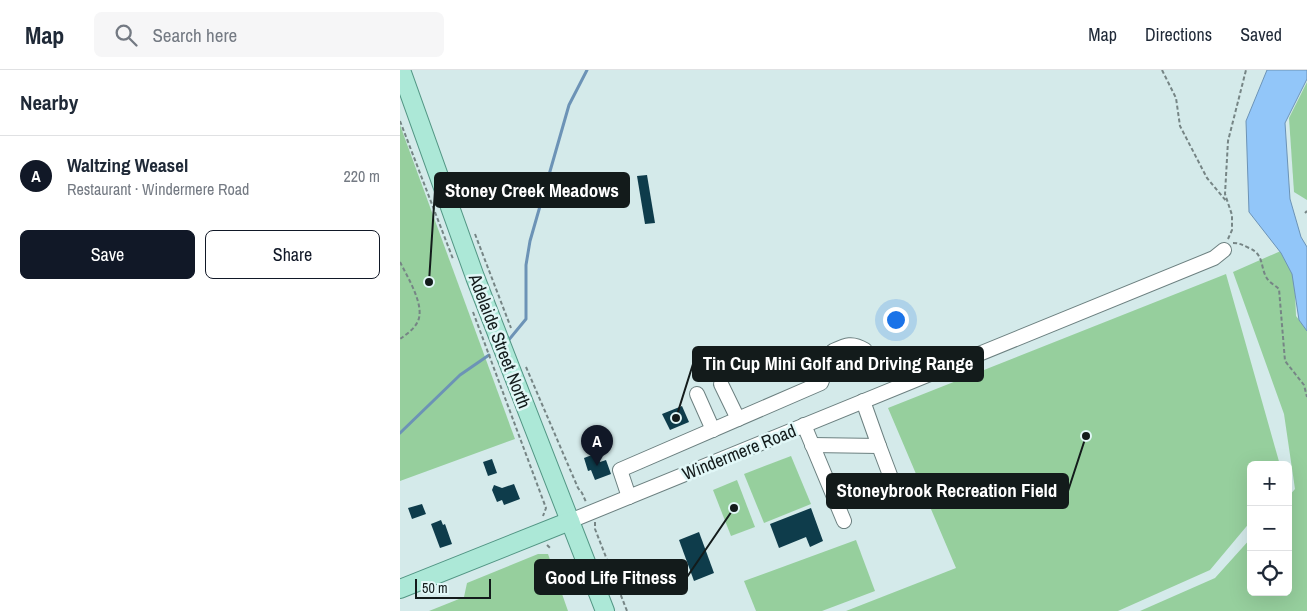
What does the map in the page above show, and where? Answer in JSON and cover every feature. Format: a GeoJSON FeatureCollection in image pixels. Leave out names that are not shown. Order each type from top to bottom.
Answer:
{"type":"FeatureCollection","features":[{"type":"Feature","properties":{"kind":"main road","name":"Adelaide Street North"},"geometry":{"type":"LineString","coordinates":[[401,70],[475,277],[605,611]]}},
{"type":"Feature","properties":{"kind":"main road","name":"Windermere Road"},"geometry":{"type":"LineString","coordinates":[[400,589],[570,521]]}},
{"type":"Feature","properties":{"kind":"street","name":"Windermere Road"},"geometry":{"type":"LineString","coordinates":[[570,521],[1214,258],[1224,250]]}},
{"type":"Feature","properties":{"kind":"street"},"geometry":{"type":"LineString","coordinates":[[629,497],[620,470],[821,383],[833,351],[856,344],[865,350]]}},
{"type":"Feature","properties":{"kind":"street"},"geometry":{"type":"LineString","coordinates":[[721,384],[738,419]]}},
{"type":"Feature","properties":{"kind":"street"},"geometry":{"type":"LineString","coordinates":[[697,394],[713,430]]}},
{"type":"Feature","properties":{"kind":"street"},"geometry":{"type":"LineString","coordinates":[[863,401],[898,499]]}},
{"type":"Feature","properties":{"kind":"street"},"geometry":{"type":"LineString","coordinates":[[804,425],[844,521]]}},
{"type":"Feature","properties":{"kind":"street"},"geometry":{"type":"LineString","coordinates":[[812,445],[879,446]]}},
{"type":"Feature","properties":{"kind":"path"},"geometry":{"type":"LineString","coordinates":[[1162,70],[1176,98],[1180,126],[1207,178],[1228,204]]}},
{"type":"Feature","properties":{"kind":"path"},"geometry":{"type":"LineString","coordinates":[[1224,250],[1232,230],[1232,215],[1225,194],[1228,141],[1246,70]]}},
{"type":"Feature","properties":{"kind":"path"},"geometry":{"type":"LineString","coordinates":[[400,121],[454,261]]}},
{"type":"Feature","properties":{"kind":"path"},"geometry":{"type":"LineString","coordinates":[[472,226],[514,335]]}},
{"type":"Feature","properties":{"kind":"path"},"geometry":{"type":"LineString","coordinates":[[1224,250],[1230,243],[1239,243],[1255,250],[1261,260],[1268,281],[1279,288],[1285,361],[1304,385],[1307,397]]}},
{"type":"Feature","properties":{"kind":"path"},"geometry":{"type":"LineString","coordinates":[[400,262],[419,304],[419,319],[410,331],[400,338]]}},
{"type":"Feature","properties":{"kind":"path"},"geometry":{"type":"LineString","coordinates":[[470,305],[546,508],[541,521]]}},
{"type":"Feature","properties":{"kind":"path"},"geometry":{"type":"LineString","coordinates":[[525,364],[578,488],[591,512],[596,525],[595,529],[627,611]]}},
{"type":"Feature","properties":{"kind":"green space"},"geometry":{"type":"Polygon","coordinates":[[[1307,82],[1307,200],[1294,192],[1289,118],[1307,82]]]}},
{"type":"Feature","properties":{"kind":"green space"},"geometry":{"type":"Polygon","coordinates":[[[400,125],[515,439],[400,481],[400,125]]]}},
{"type":"Feature","properties":{"kind":"green space"},"geometry":{"type":"Polygon","coordinates":[[[1283,250],[1294,269],[1296,316],[1307,330],[1307,611],[1140,611],[1215,578],[1247,542],[1247,596],[1292,596],[1292,492],[1295,489],[1284,414],[1233,272],[1283,250]]]}},
{"type":"Feature","properties":{"kind":"green space"},"geometry":{"type":"Polygon","coordinates":[[[1226,274],[1279,461],[1247,461],[1247,526],[1210,570],[1118,611],[846,611],[956,568],[888,408],[1226,274]]]}},
{"type":"Feature","properties":{"kind":"green space"},"geometry":{"type":"Polygon","coordinates":[[[791,456],[811,504],[764,523],[744,474],[791,456]]]}},
{"type":"Feature","properties":{"kind":"green space"},"geometry":{"type":"Polygon","coordinates":[[[737,480],[755,527],[731,536],[713,490],[737,480]]]}},
{"type":"Feature","properties":{"kind":"green space"},"geometry":{"type":"Polygon","coordinates":[[[856,540],[875,591],[822,611],[756,611],[744,581],[856,540]]]}},
{"type":"Feature","properties":{"kind":"green space"},"geometry":{"type":"Polygon","coordinates":[[[538,554],[548,554],[568,611],[429,611],[464,597],[467,583],[538,554]]]}},
{"type":"Feature","properties":{"kind":"water"},"geometry":{"type":"Polygon","coordinates":[[[1267,70],[1307,70],[1307,79],[1285,123],[1290,199],[1301,237],[1307,247],[1307,331],[1299,320],[1292,274],[1281,253],[1249,212],[1246,121],[1267,70]]]}},
{"type":"Feature","properties":{"kind":"building"},"geometry":{"type":"Polygon","coordinates":[[[647,175],[655,223],[645,224],[637,176],[647,175]]]}},
{"type":"Feature","properties":{"kind":"building"},"geometry":{"type":"Polygon","coordinates":[[[854,354],[862,375],[845,382],[837,364],[840,357],[854,354]]]}},
{"type":"Feature","properties":{"kind":"building"},"geometry":{"type":"Polygon","coordinates":[[[682,406],[689,422],[670,430],[662,414],[682,406]]]}},
{"type":"Feature","properties":{"kind":"building"},"geometry":{"type":"Polygon","coordinates":[[[597,453],[600,462],[606,460],[611,474],[595,480],[591,470],[588,471],[584,458],[597,453]]]}},
{"type":"Feature","properties":{"kind":"building"},"geometry":{"type":"Polygon","coordinates":[[[492,459],[497,473],[488,476],[483,462],[492,459]]]}},
{"type":"Feature","properties":{"kind":"building"},"geometry":{"type":"Polygon","coordinates":[[[514,484],[520,499],[504,505],[502,500],[497,502],[492,490],[494,485],[502,488],[514,484]]]}},
{"type":"Feature","properties":{"kind":"building"},"geometry":{"type":"Polygon","coordinates":[[[422,504],[426,514],[412,519],[408,508],[422,504]]]}},
{"type":"Feature","properties":{"kind":"building"},"geometry":{"type":"Polygon","coordinates":[[[811,508],[823,541],[810,547],[806,537],[779,548],[770,524],[811,508]]]}},
{"type":"Feature","properties":{"kind":"building"},"geometry":{"type":"Polygon","coordinates":[[[441,520],[443,525],[445,524],[452,544],[440,548],[431,524],[441,520]]]}},
{"type":"Feature","properties":{"kind":"building"},"geometry":{"type":"Polygon","coordinates":[[[699,532],[714,573],[694,581],[679,540],[699,532]]]}},
{"type":"Feature","properties":{"kind":"waterway"},"geometry":{"type":"LineString","coordinates":[[507,342],[526,319],[526,265],[530,241],[569,105],[587,70]]}},
{"type":"Feature","properties":{"kind":"waterway"},"geometry":{"type":"LineString","coordinates":[[400,433],[460,375],[489,355]]}},
{"type":"Feature","properties":{"kind":"place","name":"Stoney Creek Meadows"},"geometry":{"type":"Point","coordinates":[429,282]}},
{"type":"Feature","properties":{"kind":"place","name":"Tin Cup Mini Golf and Driving Range"},"geometry":{"type":"Point","coordinates":[676,418]}},
{"type":"Feature","properties":{"kind":"place","name":"Stoneybrook Recreation Field"},"geometry":{"type":"Point","coordinates":[1086,436]}},
{"type":"Feature","properties":{"kind":"place","name":"Waltzing Weasel"},"geometry":{"type":"Point","coordinates":[597,466]}},
{"type":"Feature","properties":{"kind":"place","name":"Good Life Fitness"},"geometry":{"type":"Point","coordinates":[734,508]}}]}
